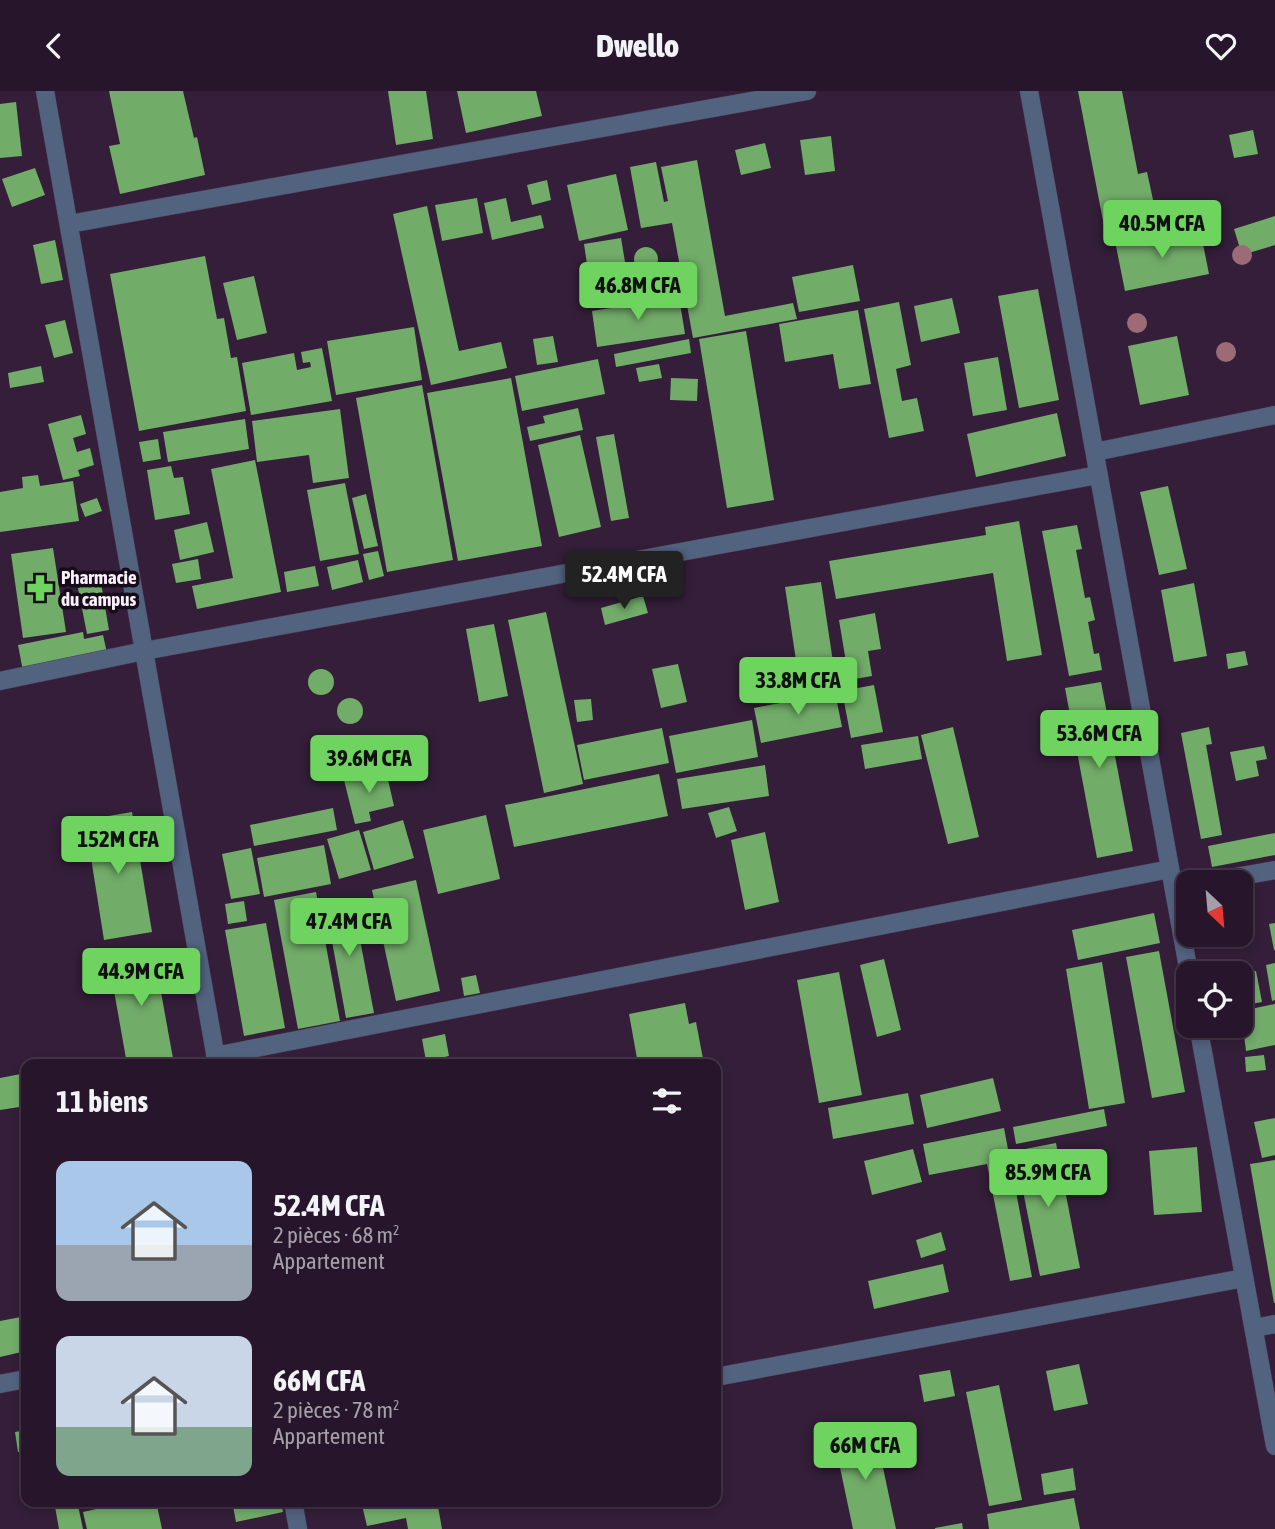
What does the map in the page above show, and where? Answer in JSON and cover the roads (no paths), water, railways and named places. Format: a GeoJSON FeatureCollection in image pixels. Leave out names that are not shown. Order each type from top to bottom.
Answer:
{"type":"FeatureCollection","features":[{"type":"Feature","properties":{"kind":"street"},"geometry":{"type":"LineString","coordinates":[[45,91],[216,1059]]}},
{"type":"Feature","properties":{"kind":"street"},"geometry":{"type":"LineString","coordinates":[[69,224],[807,91]]}},
{"type":"Feature","properties":{"kind":"street"},"geometry":{"type":"LineString","coordinates":[[1029,91],[1170,869],[1176,879]]}},
{"type":"Feature","properties":{"kind":"street"},"geometry":{"type":"LineString","coordinates":[[1095,453],[1275,415]]}},
{"type":"Feature","properties":{"kind":"street"},"geometry":{"type":"LineString","coordinates":[[0,681],[144,651],[1098,475]]}},
{"type":"Feature","properties":{"kind":"street"},"geometry":{"type":"LineString","coordinates":[[221,1059],[1170,869]]}},
{"type":"Feature","properties":{"kind":"street"},"geometry":{"type":"LineString","coordinates":[[1253,874],[1275,870]]}},
{"type":"Feature","properties":{"kind":"street"},"geometry":{"type":"LineString","coordinates":[[1200,1038],[1275,1446]]}},
{"type":"Feature","properties":{"kind":"street"},"geometry":{"type":"LineString","coordinates":[[721,1376],[1244,1278]]}},
{"type":"Feature","properties":{"kind":"street"},"geometry":{"type":"LineString","coordinates":[[1254,1328],[1275,1324]]}},
{"type":"Feature","properties":{"kind":"street"},"geometry":{"type":"LineString","coordinates":[[0,1384],[21,1380]]}},
{"type":"Feature","properties":{"kind":"street"},"geometry":{"type":"LineString","coordinates":[[294,1507],[298,1529]]}},
{"type":"Feature","properties":{"kind":"place","name":"Pharmacie du campus"},"geometry":{"type":"Point","coordinates":[40,588]}}]}
